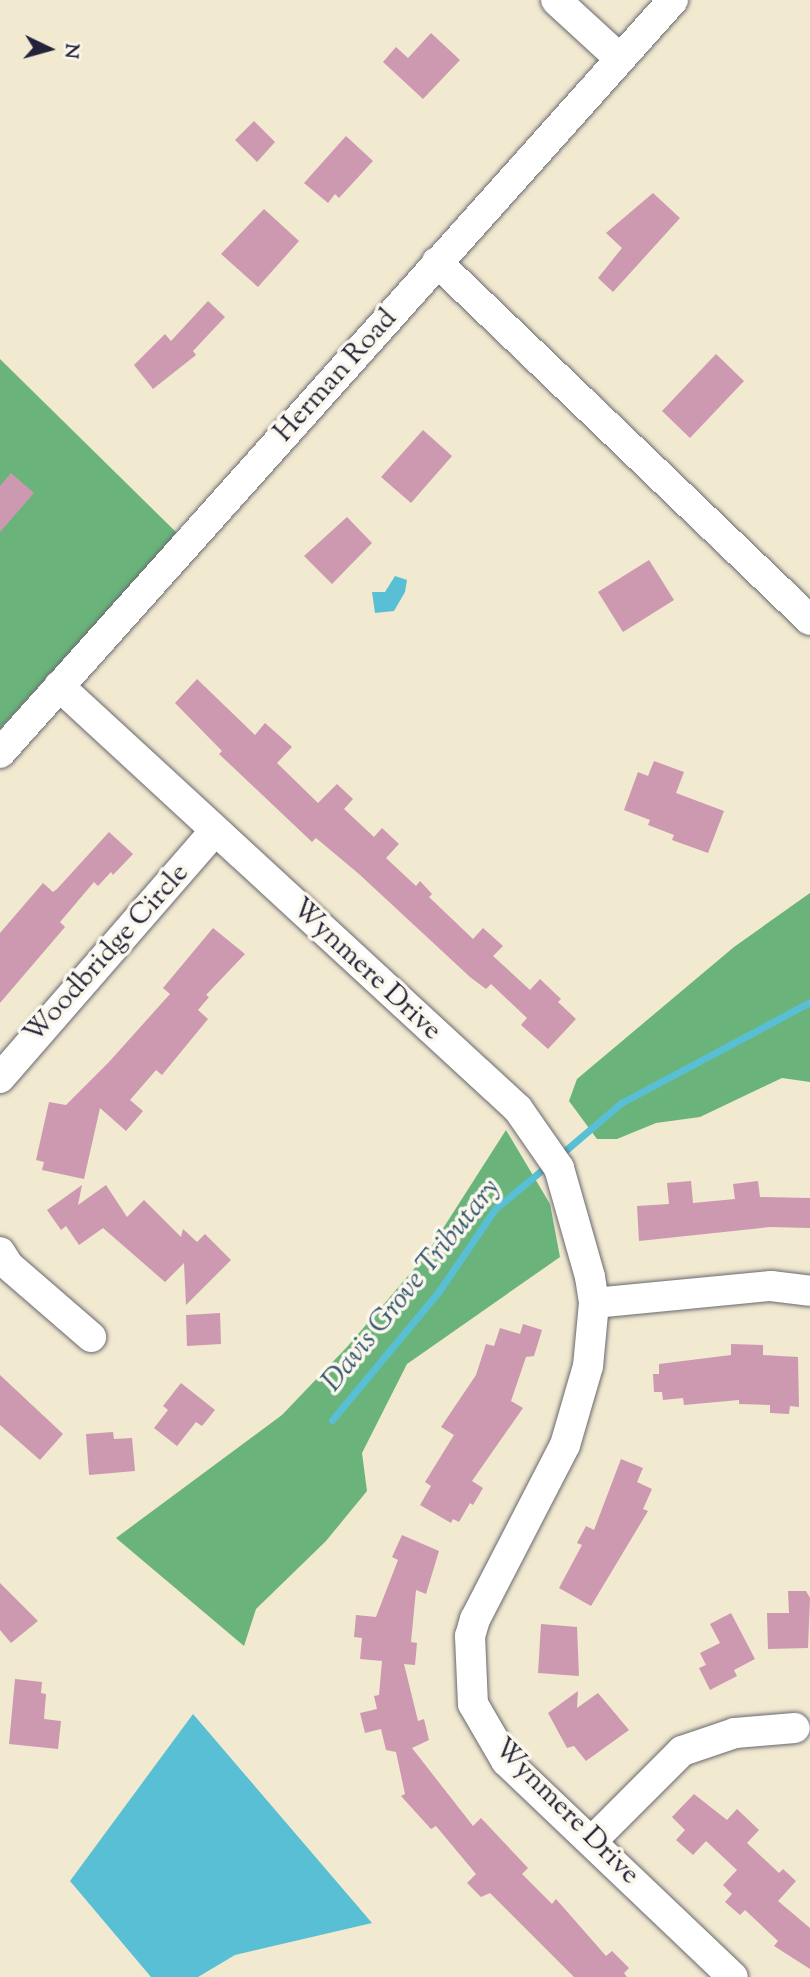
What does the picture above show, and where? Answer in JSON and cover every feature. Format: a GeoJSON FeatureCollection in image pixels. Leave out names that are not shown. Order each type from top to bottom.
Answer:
{"type":"FeatureCollection","features":[{"type":"Feature","properties":{"kind":"street"},"geometry":{"type":"LineString","coordinates":[[556,0],[619,58]]}},
{"type":"Feature","properties":{"kind":"street","name":"Herman Road"},"geometry":{"type":"LineString","coordinates":[[0,753],[673,0]]}},
{"type":"Feature","properties":{"kind":"street"},"geometry":{"type":"LineString","coordinates":[[438,262],[810,620]]}},
{"type":"Feature","properties":{"kind":"street","name":"Wynmere Drive"},"geometry":{"type":"LineString","coordinates":[[59,686],[518,1109],[554,1159],[578,1227],[594,1303],[588,1366],[565,1445],[482,1603],[470,1636],[474,1703],[495,1747],[733,1977]]}},
{"type":"Feature","properties":{"kind":"street","name":"Woodbridge Circle"},"geometry":{"type":"LineString","coordinates":[[0,1078],[215,831]]}},
{"type":"Feature","properties":{"kind":"street"},"geometry":{"type":"LineString","coordinates":[[0,1252],[8,1265],[91,1337]]}},
{"type":"Feature","properties":{"kind":"street"},"geometry":{"type":"LineString","coordinates":[[594,1303],[771,1286],[810,1291]]}},
{"type":"Feature","properties":{"kind":"street"},"geometry":{"type":"LineString","coordinates":[[593,1840],[682,1751],[736,1733],[795,1728]]}},
{"type":"Feature","properties":{"kind":"green space"},"geometry":{"type":"Polygon","coordinates":[[[0,359],[178,534],[0,729],[0,359]]]}},
{"type":"Feature","properties":{"kind":"green space"},"geometry":{"type":"Polygon","coordinates":[[[810,893],[810,1082],[782,1078],[700,1117],[656,1123],[617,1139],[597,1139],[569,1101],[577,1079],[734,947],[810,893]]]}},
{"type":"Feature","properties":{"kind":"green space"},"geometry":{"type":"Polygon","coordinates":[[[506,1130],[550,1204],[560,1257],[407,1364],[362,1453],[367,1491],[326,1541],[256,1609],[244,1646],[116,1538],[282,1415],[347,1347],[426,1255],[506,1130]]]}},
{"type":"Feature","properties":{"kind":"water"},"geometry":{"type":"Polygon","coordinates":[[[395,576],[407,580],[405,592],[394,611],[375,613],[372,592],[385,592],[395,576]]]}},
{"type":"Feature","properties":{"kind":"water"},"geometry":{"type":"Polygon","coordinates":[[[193,1714],[372,1923],[235,1955],[198,1977],[151,1977],[70,1881],[193,1714]]]}},
{"type":"Feature","properties":{"kind":"building"},"geometry":{"type":"Polygon","coordinates":[[[431,33],[460,60],[423,99],[383,62],[396,47],[408,58],[431,33]]]}},
{"type":"Feature","properties":{"kind":"building"},"geometry":{"type":"Polygon","coordinates":[[[254,121],[275,142],[257,162],[235,140],[254,121]]]}},
{"type":"Feature","properties":{"kind":"building"},"geometry":{"type":"Polygon","coordinates":[[[346,136],[373,161],[339,198],[335,194],[328,203],[304,183],[346,136]]]}},
{"type":"Feature","properties":{"kind":"building"},"geometry":{"type":"Polygon","coordinates":[[[653,193],[680,218],[613,292],[598,278],[622,248],[606,233],[653,193]]]}},
{"type":"Feature","properties":{"kind":"building"},"geometry":{"type":"Polygon","coordinates":[[[264,209],[299,241],[258,287],[221,254],[264,209]]]}},
{"type":"Feature","properties":{"kind":"building"},"geometry":{"type":"Polygon","coordinates":[[[208,301],[225,317],[193,351],[196,355],[153,389],[134,365],[165,334],[171,341],[208,301]]]}},
{"type":"Feature","properties":{"kind":"building"},"geometry":{"type":"Polygon","coordinates":[[[716,354],[744,381],[690,438],[662,411],[716,354]]]}},
{"type":"Feature","properties":{"kind":"building"},"geometry":{"type":"Polygon","coordinates":[[[423,430],[452,456],[411,503],[381,477],[423,430]]]}},
{"type":"Feature","properties":{"kind":"building"},"geometry":{"type":"Polygon","coordinates":[[[11,473],[34,493],[0,532],[0,486],[11,473]]]}},
{"type":"Feature","properties":{"kind":"building"},"geometry":{"type":"Polygon","coordinates":[[[347,517],[372,543],[332,584],[304,556],[347,517]]]}},
{"type":"Feature","properties":{"kind":"building"},"geometry":{"type":"Polygon","coordinates":[[[649,560],[674,600],[623,632],[598,592],[649,560]]]}},
{"type":"Feature","properties":{"kind":"building"},"geometry":{"type":"Polygon","coordinates":[[[197,679],[255,735],[265,723],[292,747],[277,763],[318,803],[337,784],[353,799],[344,809],[374,837],[382,828],[399,844],[386,858],[416,886],[420,881],[432,894],[429,897],[473,939],[483,928],[503,946],[493,956],[530,990],[540,979],[561,999],[558,1002],[576,1019],[548,1049],[521,1025],[527,1018],[491,984],[486,989],[470,977],[359,874],[316,838],[312,842],[219,754],[222,751],[175,703],[197,679]]]}},
{"type":"Feature","properties":{"kind":"building"},"geometry":{"type":"Polygon","coordinates":[[[654,761],[684,772],[676,793],[724,811],[708,853],[672,840],[674,835],[648,825],[650,820],[624,810],[638,772],[648,776],[654,761]]]}},
{"type":"Feature","properties":{"kind":"building"},"geometry":{"type":"Polygon","coordinates":[[[109,832],[133,854],[98,886],[94,882],[60,922],[65,927],[0,1003],[0,933],[43,883],[53,892],[57,889],[109,832]]]}},
{"type":"Feature","properties":{"kind":"building"},"geometry":{"type":"Polygon","coordinates":[[[213,928],[245,954],[206,995],[209,997],[198,1010],[208,1019],[162,1075],[156,1070],[130,1100],[143,1111],[126,1131],[100,1108],[84,1179],[42,1170],[44,1162],[36,1160],[49,1102],[66,1105],[109,1062],[170,994],[163,988],[213,928]]]}},
{"type":"Feature","properties":{"kind":"building"},"geometry":{"type":"Polygon","coordinates":[[[691,1181],[693,1203],[735,1199],[733,1184],[758,1181],[760,1197],[810,1198],[810,1228],[770,1227],[639,1241],[637,1206],[669,1204],[667,1183],[691,1181]]]}},
{"type":"Feature","properties":{"kind":"building"},"geometry":{"type":"Polygon","coordinates":[[[82,1185],[78,1205],[106,1185],[127,1217],[144,1200],[181,1237],[183,1229],[197,1242],[205,1234],[231,1260],[186,1305],[184,1263],[165,1282],[103,1228],[79,1245],[66,1226],[61,1230],[47,1210],[82,1185]]]}},
{"type":"Feature","properties":{"kind":"building"},"geometry":{"type":"Polygon","coordinates":[[[220,1313],[221,1344],[187,1346],[186,1315],[220,1313]]]}},
{"type":"Feature","properties":{"kind":"building"},"geometry":{"type":"Polygon","coordinates":[[[523,1324],[542,1330],[534,1356],[526,1357],[511,1401],[523,1408],[472,1481],[483,1488],[473,1505],[470,1503],[459,1522],[453,1519],[451,1523],[420,1505],[431,1486],[425,1482],[454,1435],[441,1427],[476,1375],[486,1344],[494,1346],[500,1328],[520,1334],[523,1324]]]}},
{"type":"Feature","properties":{"kind":"building"},"geometry":{"type":"Polygon","coordinates":[[[731,1344],[763,1345],[763,1355],[798,1357],[799,1407],[790,1406],[789,1414],[770,1413],[770,1405],[739,1404],[739,1400],[684,1405],[683,1398],[663,1400],[662,1392],[654,1392],[653,1374],[659,1374],[659,1364],[731,1355],[731,1344]]]}},
{"type":"Feature","properties":{"kind":"building"},"geometry":{"type":"Polygon","coordinates":[[[0,1375],[63,1434],[40,1460],[0,1425],[0,1375]]]}},
{"type":"Feature","properties":{"kind":"building"},"geometry":{"type":"Polygon","coordinates":[[[181,1383],[215,1410],[202,1426],[196,1422],[177,1446],[154,1428],[168,1410],[163,1406],[181,1383]]]}},
{"type":"Feature","properties":{"kind":"building"},"geometry":{"type":"Polygon","coordinates":[[[113,1432],[114,1439],[132,1438],[135,1471],[89,1475],[86,1434],[113,1432]]]}},
{"type":"Feature","properties":{"kind":"building"},"geometry":{"type":"Polygon","coordinates":[[[621,1459],[643,1468],[637,1482],[652,1489],[643,1509],[648,1511],[591,1606],[559,1588],[582,1545],[577,1543],[586,1526],[594,1530],[621,1459]]]}},
{"type":"Feature","properties":{"kind":"building"},"geometry":{"type":"Polygon","coordinates":[[[402,1535],[439,1551],[426,1594],[416,1590],[411,1642],[417,1643],[415,1665],[404,1664],[418,1721],[424,1719],[429,1740],[412,1748],[473,1826],[481,1818],[528,1868],[522,1874],[552,1904],[556,1899],[606,1956],[612,1951],[629,1968],[624,1973],[627,1977],[574,1977],[490,1893],[481,1897],[467,1883],[476,1874],[436,1826],[431,1829],[401,1796],[405,1794],[396,1752],[386,1750],[381,1729],[365,1733],[360,1713],[377,1709],[374,1696],[379,1695],[382,1661],[360,1659],[362,1638],[354,1637],[356,1615],[376,1617],[398,1560],[392,1557],[402,1535]]]}},
{"type":"Feature","properties":{"kind":"building"},"geometry":{"type":"Polygon","coordinates":[[[0,1583],[38,1621],[11,1643],[0,1630],[0,1583]]]}},
{"type":"Feature","properties":{"kind":"building"},"geometry":{"type":"Polygon","coordinates":[[[788,1591],[806,1591],[810,1598],[808,1648],[768,1649],[767,1613],[789,1613],[788,1591]]]}},
{"type":"Feature","properties":{"kind":"building"},"geometry":{"type":"Polygon","coordinates":[[[731,1613],[755,1659],[734,1670],[737,1676],[710,1690],[699,1668],[706,1665],[700,1653],[720,1643],[710,1624],[731,1613]]]}},
{"type":"Feature","properties":{"kind":"building"},"geometry":{"type":"Polygon","coordinates":[[[541,1624],[577,1627],[579,1676],[538,1673],[541,1624]]]}},
{"type":"Feature","properties":{"kind":"building"},"geometry":{"type":"Polygon","coordinates":[[[15,1679],[42,1682],[41,1693],[46,1694],[44,1719],[61,1721],[58,1749],[9,1744],[15,1679]]]}},
{"type":"Feature","properties":{"kind":"building"},"geometry":{"type":"Polygon","coordinates":[[[578,1691],[577,1708],[598,1693],[629,1730],[586,1761],[574,1746],[567,1748],[548,1713],[578,1691]]]}},
{"type":"Feature","properties":{"kind":"building"},"geometry":{"type":"Polygon","coordinates":[[[694,1794],[727,1820],[737,1809],[759,1830],[747,1843],[779,1873],[783,1869],[796,1881],[778,1901],[810,1928],[810,1969],[774,1946],[778,1941],[745,1910],[740,1915],[725,1902],[732,1894],[723,1885],[737,1870],[706,1841],[693,1855],[676,1840],[685,1830],[672,1817],[694,1794]]]}},
{"type":"Feature","properties":{"kind":"waterway","name":"Davis Grove Tributary"},"geometry":{"type":"LineString","coordinates":[[560,1155],[621,1103],[810,1002]]}},
{"type":"Feature","properties":{"kind":"waterway","name":"Davis Grove Tributary"},"geometry":{"type":"LineString","coordinates":[[332,1420],[439,1291],[495,1209],[548,1165]]}}]}
